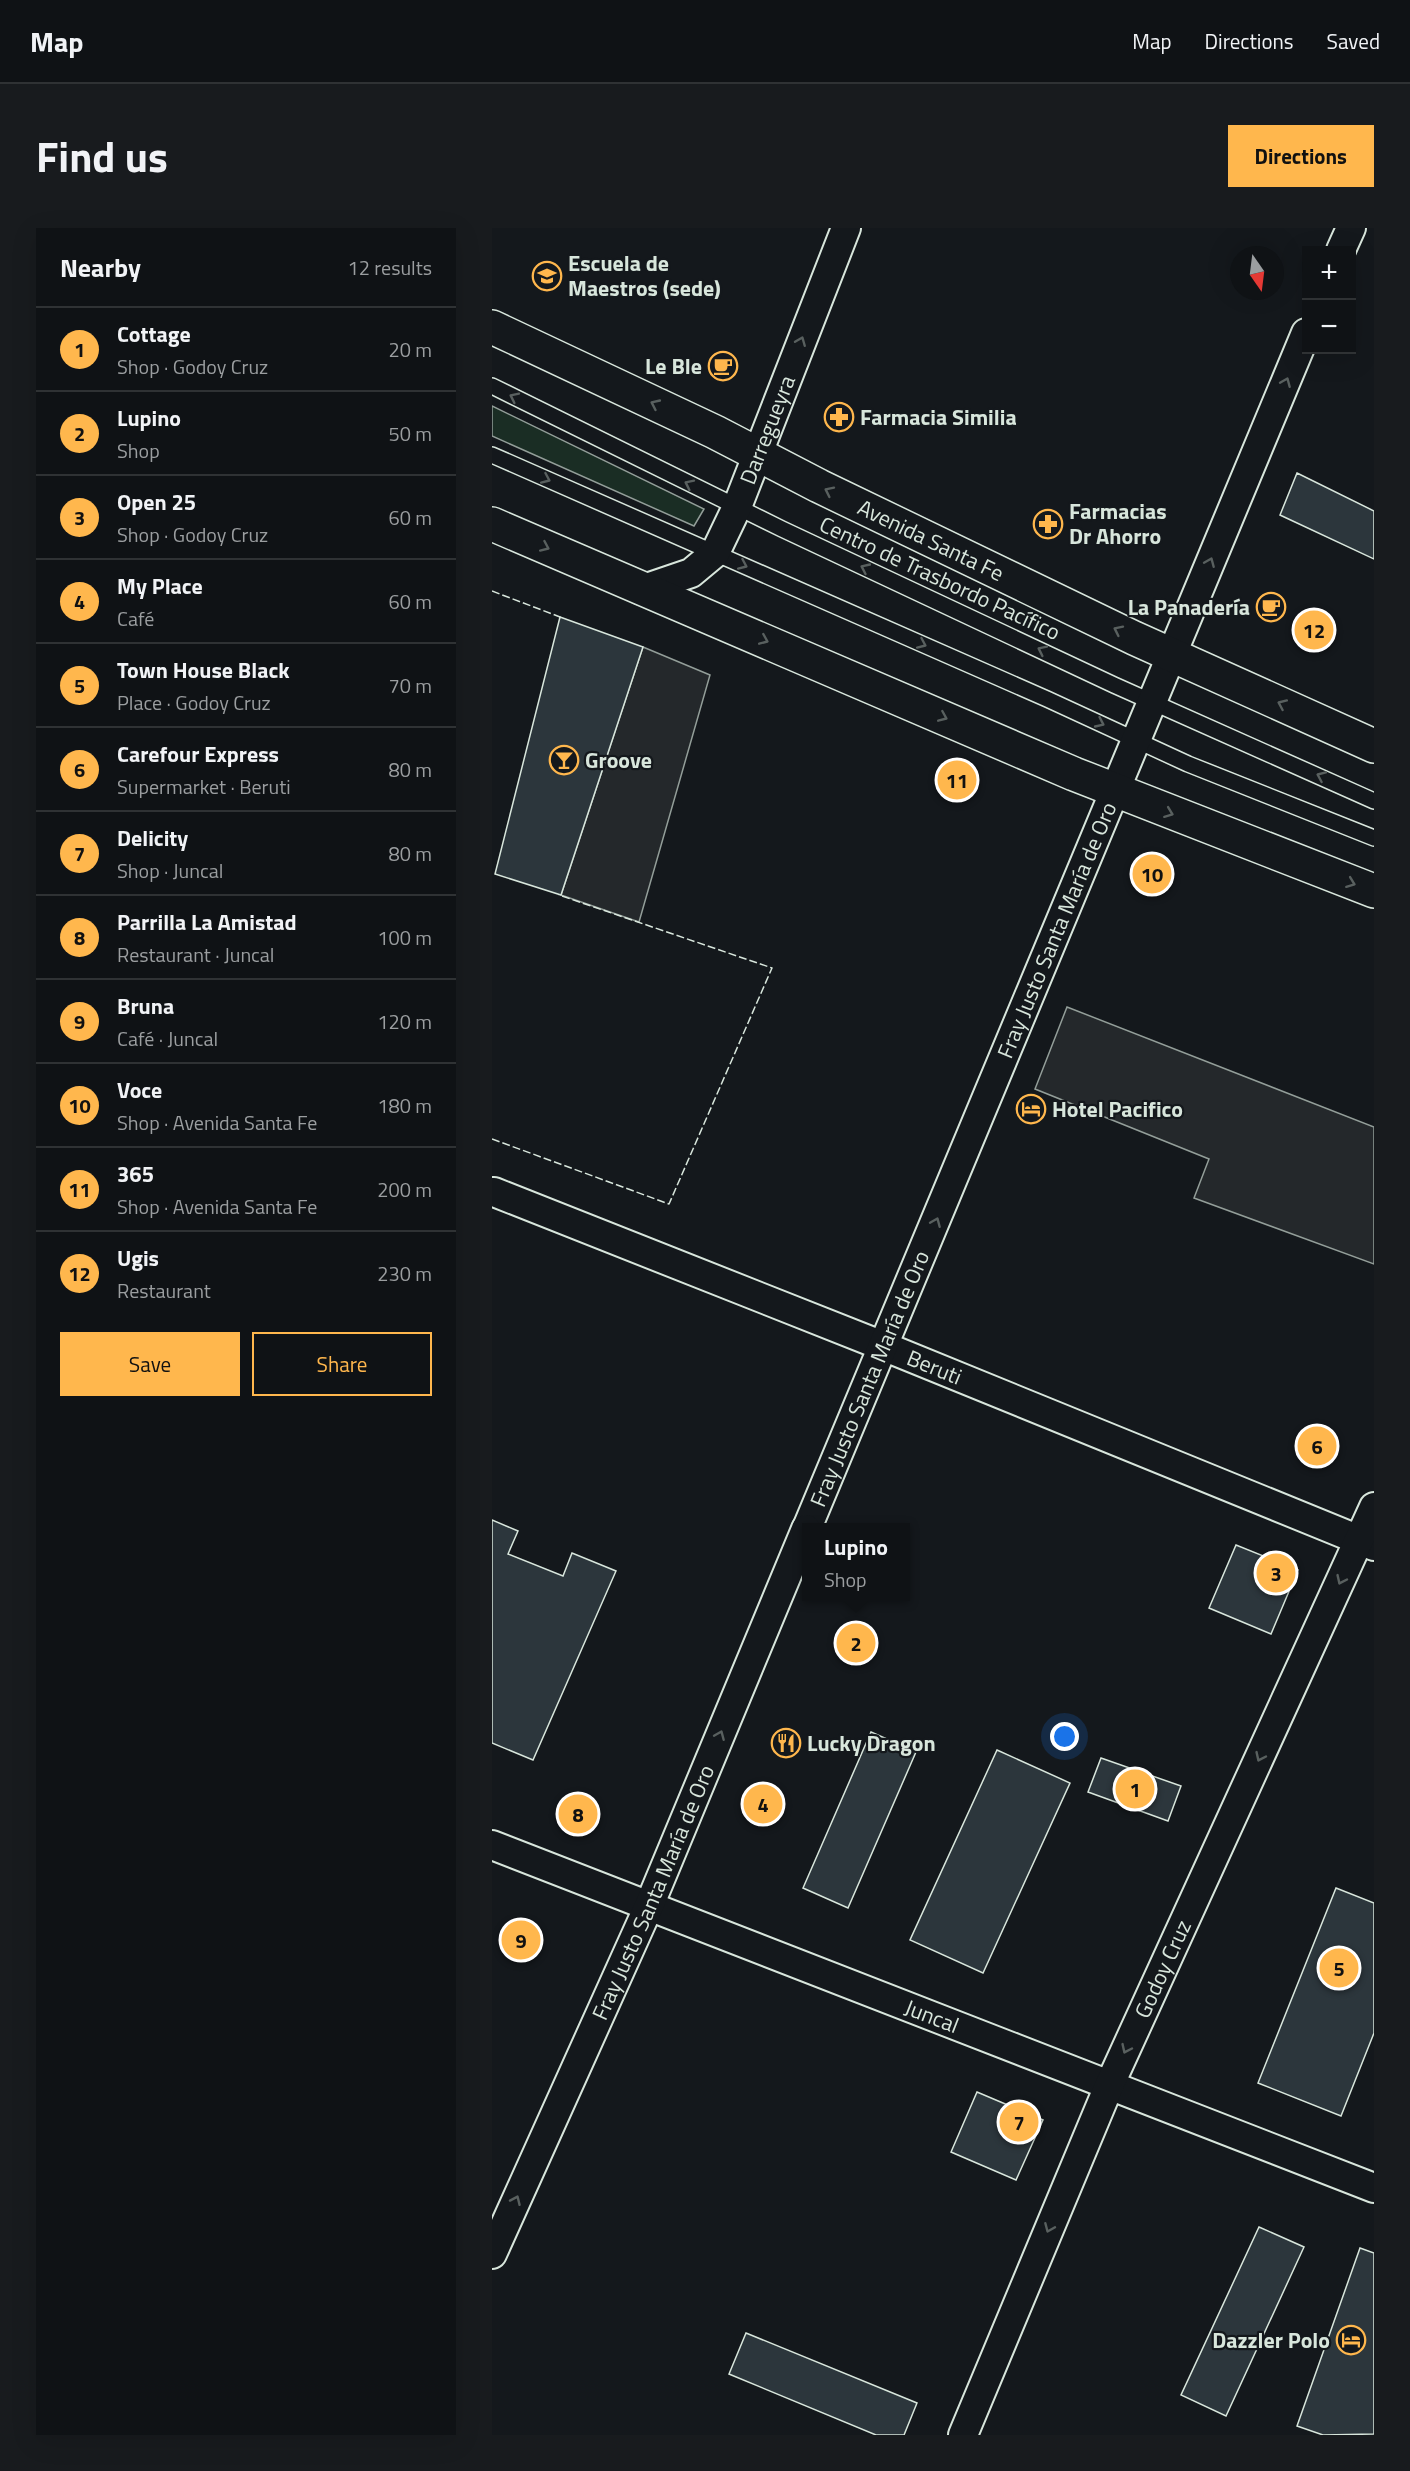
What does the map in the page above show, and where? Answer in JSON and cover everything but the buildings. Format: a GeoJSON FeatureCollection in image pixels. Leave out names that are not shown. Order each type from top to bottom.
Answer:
{"type":"FeatureCollection","features":[{"type":"Feature","properties":{"kind":"main road","name":"Avenida Santa Fe"},"geometry":{"type":"LineString","coordinates":[[492,327],[1171,655],[1374,746]]}},
{"type":"Feature","properties":{"kind":"main road"},"geometry":{"type":"LineString","coordinates":[[492,524],[641,590],[1115,791],[1374,891]]}},
{"type":"Feature","properties":{"kind":"street","name":"Darregueyra"},"geometry":{"type":"LineString","coordinates":[[641,590],[691,573],[715,553],[737,507],[846,228]]}},
{"type":"Feature","properties":{"kind":"street"},"geometry":{"type":"LineString","coordinates":[[1343,246],[1351,228]]}},
{"type":"Feature","properties":{"kind":"street","name":"Fray Justo Santa María de Oro"},"geometry":{"type":"LineString","coordinates":[[809,1523],[1302,343]]}},
{"type":"Feature","properties":{"kind":"street","name":"Beruti"},"geometry":{"type":"LineString","coordinates":[[494,1192],[883,1346],[1367,1543]]}},
{"type":"Feature","properties":{"kind":"street","name":"Godoy Cruz"},"geometry":{"type":"LineString","coordinates":[[963,2435],[1109,2086],[1367,1543],[1374,1508]]}},
{"type":"Feature","properties":{"kind":"street","name":"Fray Justo Santa María de Oro"},"geometry":{"type":"LineString","coordinates":[[492,2254],[649,1906],[802,1540]]}},
{"type":"Feature","properties":{"kind":"street","name":"Juncal"},"geometry":{"type":"LineString","coordinates":[[492,1845],[1374,2188]]}},
{"type":"Feature","properties":{"kind":"lane","name":"Centro de Trasbordo Pacífico"},"geometry":{"type":"LineString","coordinates":[[492,387],[737,507],[1152,702],[1374,801]]}},
{"type":"Feature","properties":{"kind":"lane"},"geometry":{"type":"LineString","coordinates":[[492,455],[1188,764],[1374,838]]}},
{"type":"Feature","properties":{"kind":"green space"},"geometry":{"type":"Polygon","coordinates":[[[492,406],[704,509],[694,526],[492,436],[492,406]]]}},
{"type":"Feature","properties":{"kind":"shaded area"},"geometry":{"type":"Polygon","coordinates":[[[643,647],[710,675],[639,922],[561,895],[643,647]]]}},
{"type":"Feature","properties":{"kind":"shaded area"},"geometry":{"type":"Polygon","coordinates":[[[1067,1007],[1374,1127],[1374,1264],[1194,1198],[1209,1159],[1035,1089],[1067,1007]]]}},
{"type":"Feature","properties":{"kind":"fence"},"geometry":{"type":"LineString","coordinates":[[492,591],[560,617],[559,619]]}},
{"type":"Feature","properties":{"kind":"fence"},"geometry":{"type":"LineString","coordinates":[[492,1139],[669,1204],[772,968],[559,895]]}},
{"type":"Feature","properties":{"kind":"place","name":"Escuela de Maestros (sede)"},"geometry":{"type":"Point","coordinates":[547,276]}},
{"type":"Feature","properties":{"kind":"place","name":"Le Ble"},"geometry":{"type":"Point","coordinates":[723,366]}},
{"type":"Feature","properties":{"kind":"place","name":"Farmacia Similia"},"geometry":{"type":"Point","coordinates":[839,417]}},
{"type":"Feature","properties":{"kind":"place","name":"Farmacias Dr Ahorro"},"geometry":{"type":"Point","coordinates":[1048,524]}},
{"type":"Feature","properties":{"kind":"place","name":"La Panadería"},"geometry":{"type":"Point","coordinates":[1271,607]}},
{"type":"Feature","properties":{"kind":"place","name":"Ugis"},"geometry":{"type":"Point","coordinates":[1314,630]}},
{"type":"Feature","properties":{"kind":"place","name":"Groove"},"geometry":{"type":"Point","coordinates":[564,760]}},
{"type":"Feature","properties":{"kind":"place","name":"365"},"geometry":{"type":"Point","coordinates":[957,780]}},
{"type":"Feature","properties":{"kind":"place","name":"Voce"},"geometry":{"type":"Point","coordinates":[1152,874]}},
{"type":"Feature","properties":{"kind":"place","name":"Hotel Pacifico"},"geometry":{"type":"Point","coordinates":[1031,1109]}},
{"type":"Feature","properties":{"kind":"place","name":"Carefour Express"},"geometry":{"type":"Point","coordinates":[1317,1446]}},
{"type":"Feature","properties":{"kind":"place","name":"Open 25"},"geometry":{"type":"Point","coordinates":[1276,1573]}},
{"type":"Feature","properties":{"kind":"place","name":"Lupino"},"geometry":{"type":"Point","coordinates":[856,1643]}},
{"type":"Feature","properties":{"kind":"place","name":"Lucky Dragon"},"geometry":{"type":"Point","coordinates":[786,1743]}},
{"type":"Feature","properties":{"kind":"place","name":"Cottage"},"geometry":{"type":"Point","coordinates":[1135,1789]}},
{"type":"Feature","properties":{"kind":"place","name":"My Place"},"geometry":{"type":"Point","coordinates":[763,1804]}},
{"type":"Feature","properties":{"kind":"place","name":"Parrilla La Amistad"},"geometry":{"type":"Point","coordinates":[578,1814]}},
{"type":"Feature","properties":{"kind":"place","name":"Bruna"},"geometry":{"type":"Point","coordinates":[521,1940]}},
{"type":"Feature","properties":{"kind":"place","name":"Town House Black"},"geometry":{"type":"Point","coordinates":[1339,1968]}},
{"type":"Feature","properties":{"kind":"place","name":"Delicity"},"geometry":{"type":"Point","coordinates":[1019,2122]}},
{"type":"Feature","properties":{"kind":"place","name":"Dazzler Polo"},"geometry":{"type":"Point","coordinates":[1351,2340]}}]}
